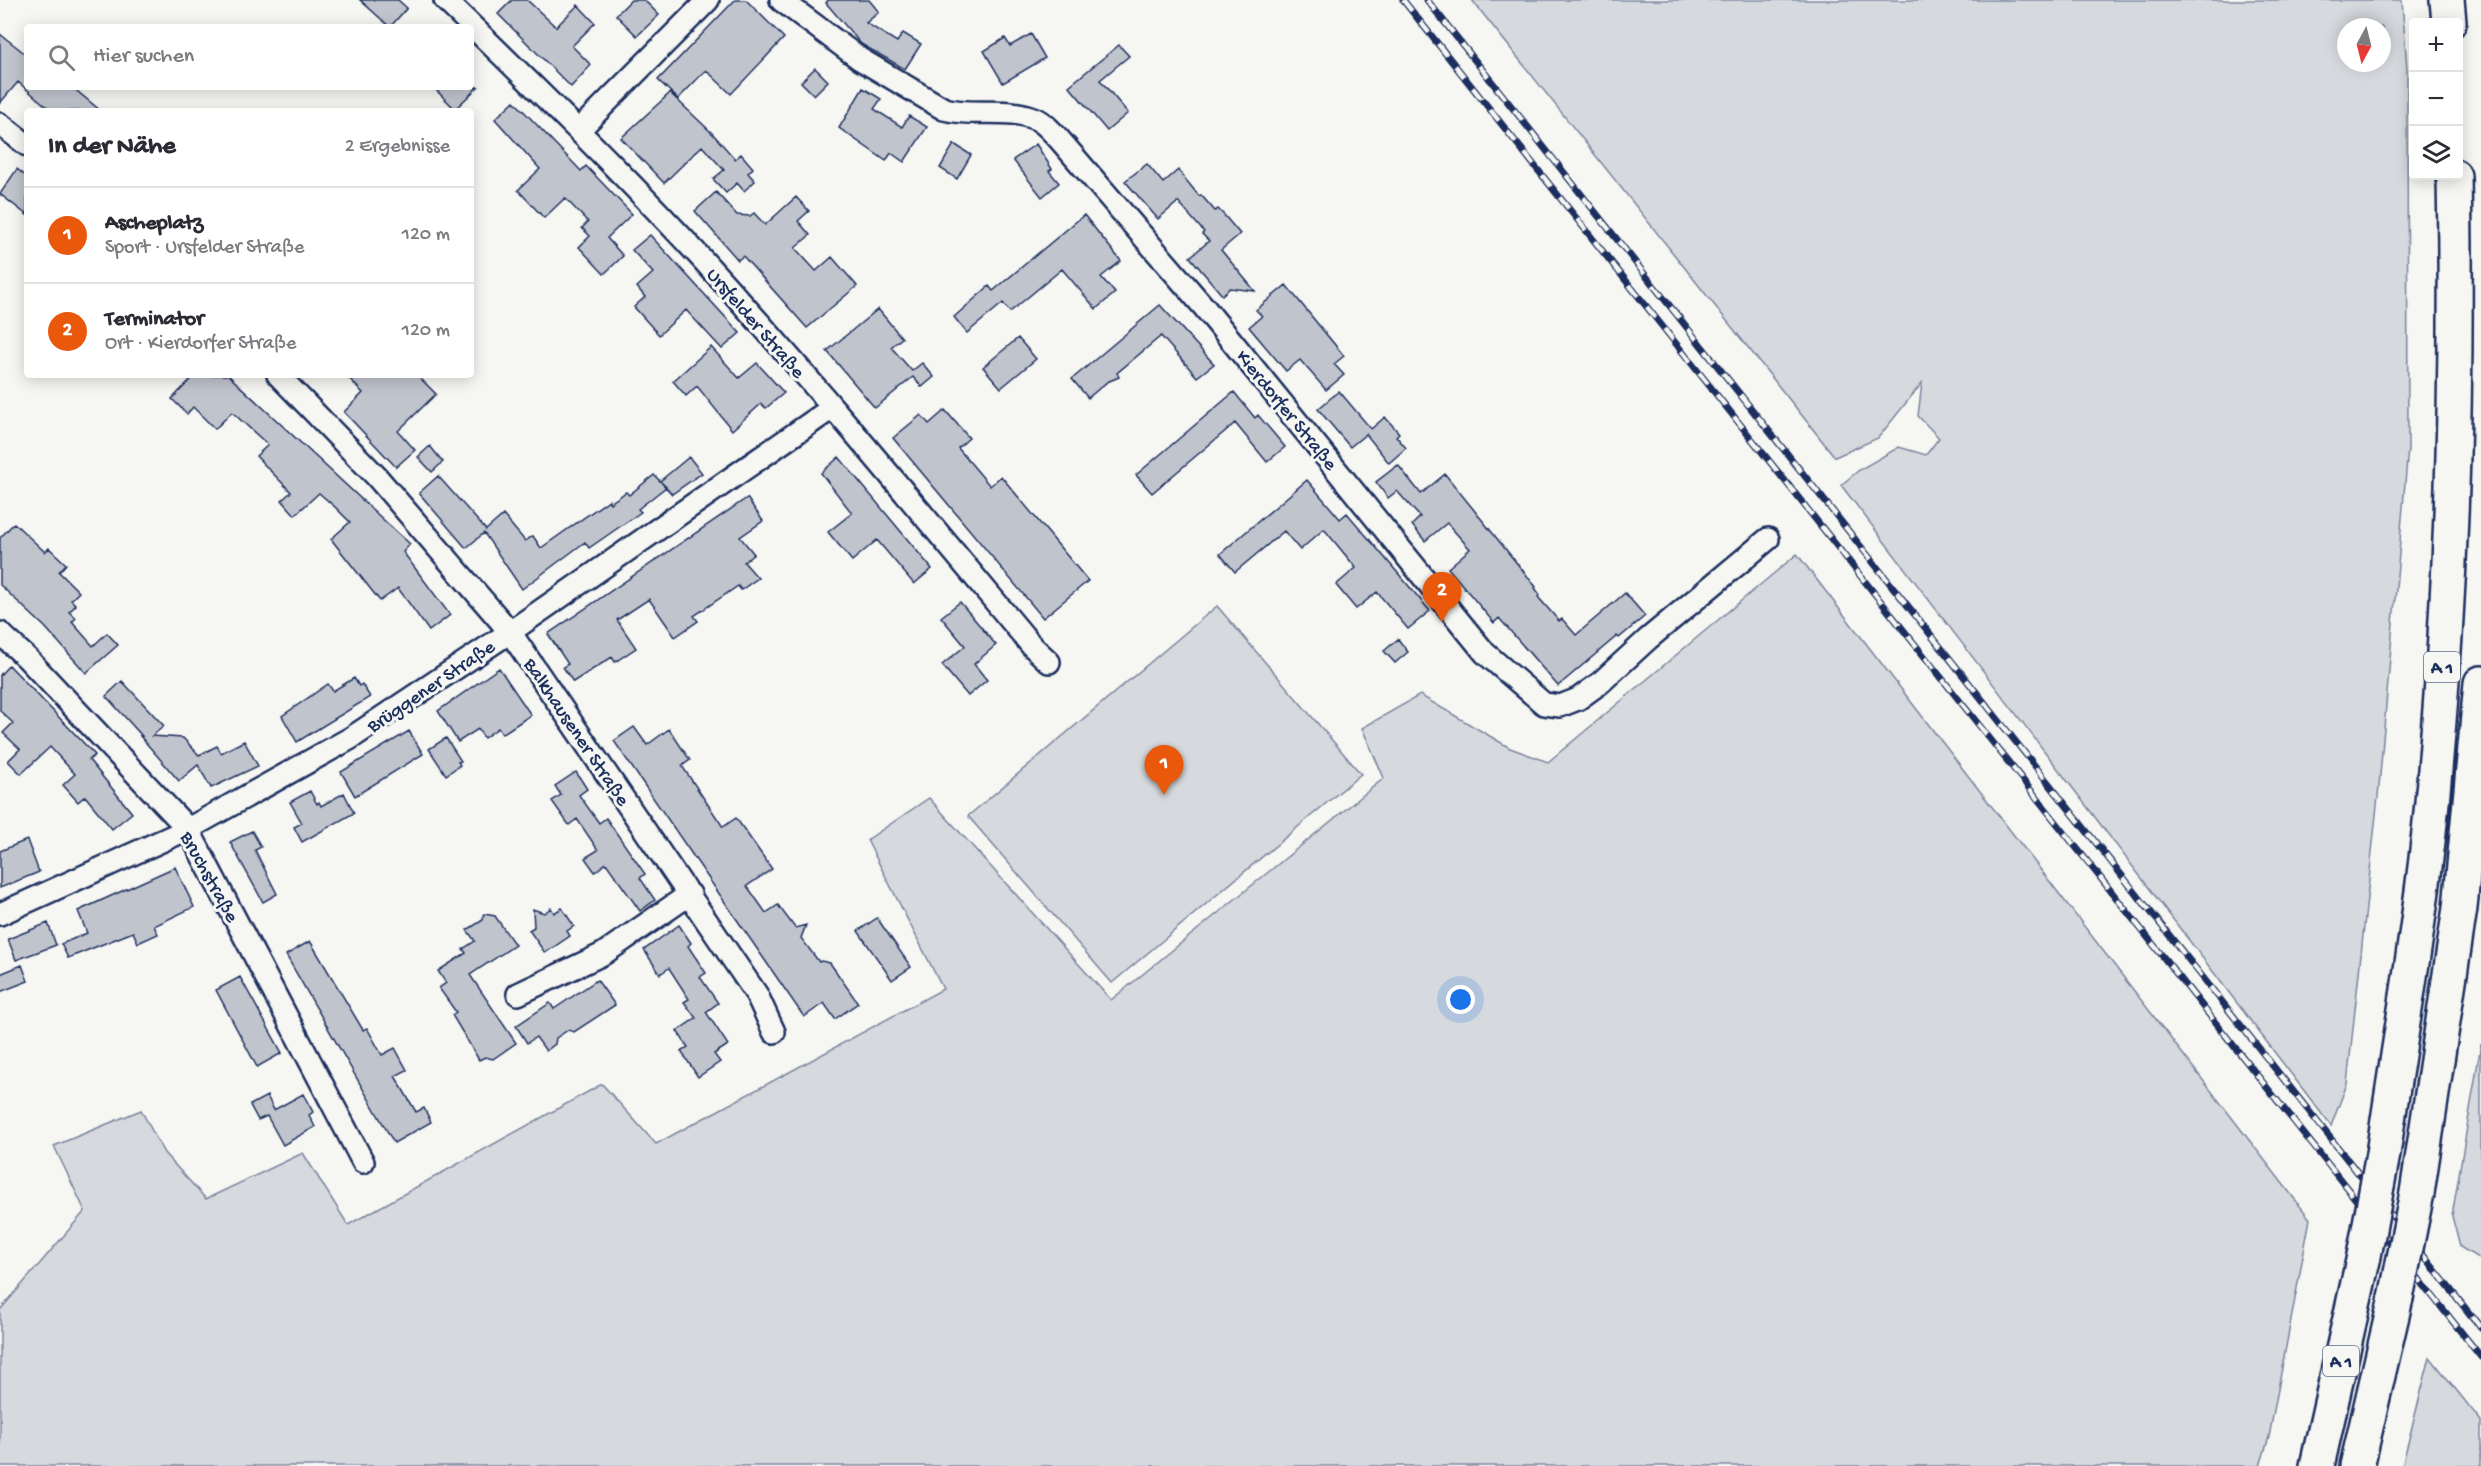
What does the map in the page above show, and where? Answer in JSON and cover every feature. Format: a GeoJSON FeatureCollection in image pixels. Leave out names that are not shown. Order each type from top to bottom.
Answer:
{"type":"FeatureCollection","features":[{"type":"Feature","properties":{"kind":"highway"},"geometry":{"type":"LineString","coordinates":[[2447,0],[2449,18]]}},
{"type":"Feature","properties":{"kind":"highway","name":"A 1"},"geometry":{"type":"LineString","coordinates":[[2317,1466],[2364,1256],[2383,1154],[2420,903],[2432,802],[2452,488],[2456,269],[2454,180]]}},
{"type":"Feature","properties":{"kind":"highway","name":"A 1"},"geometry":{"type":"LineString","coordinates":[[2357,1466],[2396,1298],[2417,1193],[2460,908],[2481,683]]}},
{"type":"Feature","properties":{"kind":"street","name":"Ursfelder Straße"},"geometry":{"type":"LineString","coordinates":[[445,0],[470,24]]}},
{"type":"Feature","properties":{"kind":"street","name":"Kierdorfer Straße"},"geometry":{"type":"LineString","coordinates":[[781,0],[860,59],[945,109],[959,113],[1024,114],[1040,121],[1059,139],[1204,307],[1485,653],[1544,704],[1560,706],[1578,699],[1600,683],[1648,639],[1768,539]]}},
{"type":"Feature","properties":{"kind":"street"},"geometry":{"type":"LineString","coordinates":[[580,129],[695,4]]}},
{"type":"Feature","properties":{"kind":"street","name":"Ursfelder Straße"},"geometry":{"type":"LineString","coordinates":[[474,28],[580,129],[704,261],[832,408],[1032,646],[1049,662]]}},
{"type":"Feature","properties":{"kind":"street"},"geometry":{"type":"LineString","coordinates":[[0,124],[24,143]]}},
{"type":"Feature","properties":{"kind":"street","name":"Balkhausener Straße"},"geometry":{"type":"LineString","coordinates":[[281,378],[376,476],[510,632],[757,995],[774,1032]]}},
{"type":"Feature","properties":{"kind":"street","name":"Brüggener Straße"},"geometry":{"type":"LineString","coordinates":[[0,914],[188,829],[351,738],[510,632],[832,408]]}},
{"type":"Feature","properties":{"kind":"street","name":"Bruchstraße"},"geometry":{"type":"LineString","coordinates":[[0,633],[27,658],[188,829],[363,1162]]}},
{"type":"Feature","properties":{"kind":"street"},"geometry":{"type":"LineString","coordinates":[[518,994],[603,954],[690,894]]}},
{"type":"Feature","properties":{"kind":"shaded area"},"geometry":{"type":"Polygon","coordinates":[[[1472,0],[2402,0],[2407,68],[2408,448],[2379,787],[2347,1084],[2331,1126],[1841,485],[1859,470],[1899,447],[1926,455],[1939,438],[1918,416],[1922,383],[1878,438],[1835,457],[1472,0]]]}},
{"type":"Feature","properties":{"kind":"shaded area"},"geometry":{"type":"Polygon","coordinates":[[[1797,554],[2310,1219],[2269,1437],[2260,1466],[0,1466],[0,1310],[85,1211],[54,1146],[141,1110],[164,1153],[206,1199],[303,1153],[348,1225],[602,1084],[656,1144],[943,989],[867,840],[929,798],[1111,1000],[1384,778],[1362,728],[1420,695],[1510,748],[1548,762],[1797,554]]]}},
{"type":"Feature","properties":{"kind":"shaded area"},"geometry":{"type":"Polygon","coordinates":[[[1217,606],[1361,774],[1112,983],[968,816],[1217,606]]]}},
{"type":"Feature","properties":{"kind":"shaded area"},"geometry":{"type":"Polygon","coordinates":[[[2481,1044],[2481,1260],[2460,1247],[2452,1216],[2481,1044]]]}},
{"type":"Feature","properties":{"kind":"shaded area"},"geometry":{"type":"Polygon","coordinates":[[[2430,1357],[2481,1421],[2481,1466],[2402,1466],[2430,1357]]]}},
{"type":"Feature","properties":{"kind":"building"},"geometry":{"type":"Polygon","coordinates":[[[360,0],[398,0],[407,8],[393,24],[387,24],[360,0]]]}},
{"type":"Feature","properties":{"kind":"building"},"geometry":{"type":"Polygon","coordinates":[[[512,0],[527,0],[556,27],[578,5],[595,23],[572,46],[591,65],[571,87],[498,14],[512,0]]]}},
{"type":"Feature","properties":{"kind":"building"},"geometry":{"type":"Polygon","coordinates":[[[631,0],[644,0],[659,15],[637,36],[616,15],[631,0]]]}},
{"type":"Feature","properties":{"kind":"building"},"geometry":{"type":"Polygon","coordinates":[[[735,0],[746,0],[784,38],[731,94],[706,70],[678,99],[658,80],[735,0]]]}},
{"type":"Feature","properties":{"kind":"building"},"geometry":{"type":"Polygon","coordinates":[[[828,0],[869,0],[879,12],[866,23],[897,42],[903,33],[921,44],[905,69],[861,44],[826,3],[828,0]]]}},
{"type":"Feature","properties":{"kind":"building"},"geometry":{"type":"Polygon","coordinates":[[[0,34],[24,53],[24,87],[18,82],[0,103],[0,34]]]}},
{"type":"Feature","properties":{"kind":"building"},"geometry":{"type":"Polygon","coordinates":[[[1031,34],[1045,58],[1003,83],[984,51],[1005,38],[1010,46],[1031,34]]]}},
{"type":"Feature","properties":{"kind":"building"},"geometry":{"type":"Polygon","coordinates":[[[1119,45],[1129,56],[1100,80],[1128,113],[1107,131],[1069,86],[1119,45]]]}},
{"type":"Feature","properties":{"kind":"building"},"geometry":{"type":"Polygon","coordinates":[[[815,68],[828,81],[814,95],[801,82],[815,68]]]}},
{"type":"Feature","properties":{"kind":"building"},"geometry":{"type":"Polygon","coordinates":[[[474,87],[478,87],[456,108],[436,90],[474,90],[474,87]]]}},
{"type":"Feature","properties":{"kind":"building"},"geometry":{"type":"Polygon","coordinates":[[[863,88],[881,99],[874,109],[902,127],[909,116],[927,127],[904,162],[891,153],[886,161],[839,128],[863,88]]]}},
{"type":"Feature","properties":{"kind":"building"},"geometry":{"type":"Polygon","coordinates":[[[27,90],[76,90],[97,108],[48,108],[27,90]]]}},
{"type":"Feature","properties":{"kind":"building"},"geometry":{"type":"Polygon","coordinates":[[[670,93],[712,133],[735,159],[741,154],[753,168],[748,173],[755,181],[744,191],[737,183],[726,193],[713,179],[724,170],[702,146],[664,183],[621,138],[670,93]]]}},
{"type":"Feature","properties":{"kind":"building"},"geometry":{"type":"Polygon","coordinates":[[[514,101],[581,171],[586,166],[632,214],[607,238],[623,256],[604,274],[579,247],[590,236],[582,228],[588,222],[565,198],[544,218],[518,190],[540,169],[495,119],[514,101]]]}},
{"type":"Feature","properties":{"kind":"building"},"geometry":{"type":"Polygon","coordinates":[[[954,144],[971,155],[957,179],[940,168],[954,144]]]}},
{"type":"Feature","properties":{"kind":"building"},"geometry":{"type":"Polygon","coordinates":[[[1036,144],[1052,169],[1049,171],[1059,183],[1042,197],[1013,160],[1036,144]]]}},
{"type":"Feature","properties":{"kind":"building"},"geometry":{"type":"Polygon","coordinates":[[[1147,164],[1163,183],[1178,170],[1199,196],[1201,195],[1215,211],[1218,209],[1224,215],[1240,234],[1221,250],[1255,291],[1230,288],[1222,295],[1190,257],[1209,241],[1202,234],[1204,232],[1178,202],[1158,219],[1125,181],[1147,164]]]}},
{"type":"Feature","properties":{"kind":"building"},"geometry":{"type":"Polygon","coordinates":[[[17,169],[24,175],[24,213],[0,194],[17,169]]]}},
{"type":"Feature","properties":{"kind":"building"},"geometry":{"type":"Polygon","coordinates":[[[716,192],[737,215],[750,216],[754,213],[765,225],[796,197],[809,211],[798,221],[810,235],[795,248],[816,271],[832,257],[857,286],[807,328],[743,256],[738,260],[695,211],[716,192]]]}},
{"type":"Feature","properties":{"kind":"building"},"geometry":{"type":"Polygon","coordinates":[[[1084,215],[1121,261],[1101,277],[1115,293],[1096,309],[1062,269],[1010,312],[1003,303],[967,333],[954,317],[989,286],[993,291],[1084,215]]]}},
{"type":"Feature","properties":{"kind":"building"},"geometry":{"type":"Polygon","coordinates":[[[650,235],[740,333],[722,349],[686,310],[659,335],[634,307],[645,297],[637,287],[653,273],[632,250],[650,235]]]}},
{"type":"Feature","properties":{"kind":"building"},"geometry":{"type":"Polygon","coordinates":[[[1286,285],[1344,356],[1334,364],[1344,375],[1326,390],[1300,360],[1286,371],[1249,327],[1262,316],[1256,310],[1286,285]]]}},
{"type":"Feature","properties":{"kind":"building"},"geometry":{"type":"Polygon","coordinates":[[[1160,305],[1214,364],[1197,377],[1161,336],[1117,373],[1119,377],[1107,382],[1088,398],[1072,379],[1160,305]]]}},
{"type":"Feature","properties":{"kind":"building"},"geometry":{"type":"Polygon","coordinates":[[[878,309],[902,338],[891,347],[912,371],[922,363],[934,377],[922,387],[913,377],[875,408],[827,351],[878,309]]]}},
{"type":"Feature","properties":{"kind":"building"},"geometry":{"type":"Polygon","coordinates":[[[1018,338],[1036,359],[1001,388],[983,367],[1018,338]]]}},
{"type":"Feature","properties":{"kind":"building"},"geometry":{"type":"Polygon","coordinates":[[[711,347],[739,378],[757,363],[784,393],[766,408],[761,404],[732,430],[697,386],[686,396],[673,381],[711,347]]]}},
{"type":"Feature","properties":{"kind":"building"},"geometry":{"type":"Polygon","coordinates":[[[192,378],[231,378],[410,544],[403,552],[450,615],[429,631],[398,588],[380,601],[331,539],[350,522],[335,507],[319,493],[295,515],[282,500],[291,492],[256,456],[268,445],[232,412],[215,429],[193,407],[187,414],[172,399],[192,378]]]}},
{"type":"Feature","properties":{"kind":"building"},"geometry":{"type":"Polygon","coordinates":[[[349,378],[420,378],[436,394],[398,431],[415,450],[396,467],[344,412],[363,393],[349,378]]]}},
{"type":"Feature","properties":{"kind":"building"},"geometry":{"type":"Polygon","coordinates":[[[1339,391],[1371,429],[1385,417],[1399,433],[1396,436],[1406,448],[1389,463],[1366,434],[1350,447],[1318,409],[1339,391]]]}},
{"type":"Feature","properties":{"kind":"building"},"geometry":{"type":"Polygon","coordinates":[[[1234,392],[1255,418],[1258,415],[1285,447],[1267,462],[1235,423],[1152,493],[1136,475],[1234,392]]]}},
{"type":"Feature","properties":{"kind":"building"},"geometry":{"type":"Polygon","coordinates":[[[945,410],[969,438],[958,448],[990,486],[1001,476],[1088,581],[1043,618],[893,438],[921,415],[929,424],[945,410]]]}},
{"type":"Feature","properties":{"kind":"building"},"geometry":{"type":"Polygon","coordinates":[[[430,446],[443,462],[432,472],[418,457],[430,446]]]}},
{"type":"Feature","properties":{"kind":"building"},"geometry":{"type":"Polygon","coordinates":[[[689,457],[702,473],[672,494],[660,481],[689,457]]]}},
{"type":"Feature","properties":{"kind":"building"},"geometry":{"type":"Polygon","coordinates":[[[839,457],[932,569],[914,584],[877,540],[852,561],[828,532],[852,513],[821,473],[839,457]]]}},
{"type":"Feature","properties":{"kind":"building"},"geometry":{"type":"Polygon","coordinates":[[[1398,465],[1421,494],[1445,474],[1536,587],[1540,595],[1538,597],[1559,621],[1562,619],[1576,635],[1625,593],[1645,616],[1619,638],[1617,636],[1558,686],[1499,618],[1494,623],[1448,568],[1470,549],[1447,523],[1425,541],[1412,525],[1420,517],[1397,491],[1388,498],[1376,482],[1398,465]]]}},
{"type":"Feature","properties":{"kind":"building"},"geometry":{"type":"Polygon","coordinates":[[[654,475],[666,487],[638,509],[641,512],[589,548],[585,542],[522,589],[484,533],[466,548],[419,493],[438,476],[486,530],[503,515],[525,541],[533,536],[541,548],[609,500],[610,503],[626,492],[629,495],[654,475]]]}},
{"type":"Feature","properties":{"kind":"building"},"geometry":{"type":"Polygon","coordinates":[[[1307,480],[1340,519],[1347,513],[1430,611],[1408,629],[1377,592],[1356,609],[1336,585],[1356,568],[1324,529],[1300,550],[1284,531],[1235,572],[1220,554],[1307,480]]]}},
{"type":"Feature","properties":{"kind":"building"},"geometry":{"type":"Polygon","coordinates":[[[747,498],[763,521],[740,537],[754,554],[744,562],[758,578],[741,590],[738,586],[694,616],[698,621],[675,637],[649,599],[617,620],[636,648],[615,662],[612,657],[573,682],[563,667],[568,664],[548,634],[747,498]]]}},
{"type":"Feature","properties":{"kind":"building"},"geometry":{"type":"Polygon","coordinates":[[[14,523],[45,552],[49,548],[66,564],[59,572],[79,592],[71,600],[76,605],[69,612],[76,618],[72,622],[93,646],[107,633],[118,645],[86,673],[45,627],[0,585],[0,538],[14,523]]]}},
{"type":"Feature","properties":{"kind":"building"},"geometry":{"type":"Polygon","coordinates":[[[960,602],[996,645],[974,664],[987,680],[968,696],[942,665],[965,646],[941,617],[960,602]]]}},
{"type":"Feature","properties":{"kind":"building"},"geometry":{"type":"Polygon","coordinates":[[[1398,639],[1408,652],[1395,663],[1384,651],[1398,639]]]}},
{"type":"Feature","properties":{"kind":"building"},"geometry":{"type":"Polygon","coordinates":[[[9,665],[95,755],[89,760],[132,813],[112,829],[85,796],[78,802],[63,785],[75,774],[50,747],[21,774],[8,761],[20,749],[3,733],[13,723],[0,711],[0,675],[9,665]]]}},
{"type":"Feature","properties":{"kind":"building"},"geometry":{"type":"Polygon","coordinates":[[[499,668],[531,715],[502,734],[498,728],[484,738],[478,729],[458,742],[438,711],[499,668]]]}},
{"type":"Feature","properties":{"kind":"building"},"geometry":{"type":"Polygon","coordinates":[[[354,678],[359,686],[362,684],[370,697],[297,742],[282,716],[328,684],[333,691],[354,678]]]}},
{"type":"Feature","properties":{"kind":"building"},"geometry":{"type":"Polygon","coordinates":[[[122,681],[164,726],[152,736],[183,738],[199,755],[217,746],[221,753],[244,741],[258,766],[211,788],[198,765],[179,781],[106,696],[122,681]]]}},
{"type":"Feature","properties":{"kind":"building"},"geometry":{"type":"Polygon","coordinates":[[[634,727],[647,745],[669,729],[690,760],[682,766],[723,827],[736,818],[772,869],[747,886],[766,913],[778,905],[795,928],[806,925],[801,938],[819,962],[830,963],[858,1003],[835,1019],[824,1003],[804,1017],[614,741],[634,727]]]}},
{"type":"Feature","properties":{"kind":"building"},"geometry":{"type":"Polygon","coordinates":[[[409,731],[423,754],[355,796],[341,772],[409,731]]]}},
{"type":"Feature","properties":{"kind":"building"},"geometry":{"type":"Polygon","coordinates":[[[446,738],[461,761],[458,762],[460,765],[446,775],[429,749],[446,738]]]}},
{"type":"Feature","properties":{"kind":"building"},"geometry":{"type":"Polygon","coordinates":[[[576,772],[587,789],[579,795],[599,823],[606,818],[645,874],[640,878],[655,900],[640,911],[606,863],[595,872],[585,858],[598,850],[577,819],[569,825],[552,801],[561,795],[555,786],[576,772]]]}},
{"type":"Feature","properties":{"kind":"building"},"geometry":{"type":"Polygon","coordinates":[[[310,791],[317,804],[319,802],[321,806],[344,793],[354,813],[302,842],[294,827],[302,823],[290,802],[310,791]]]}},
{"type":"Feature","properties":{"kind":"building"},"geometry":{"type":"Polygon","coordinates":[[[252,831],[261,847],[255,850],[277,894],[263,902],[230,842],[252,831]]]}},
{"type":"Feature","properties":{"kind":"building"},"geometry":{"type":"Polygon","coordinates":[[[27,840],[39,872],[0,888],[0,851],[27,840]]]}},
{"type":"Feature","properties":{"kind":"building"},"geometry":{"type":"Polygon","coordinates":[[[175,867],[194,907],[154,926],[158,934],[138,943],[133,932],[68,958],[61,944],[87,933],[78,911],[175,867]]]}},
{"type":"Feature","properties":{"kind":"building"},"geometry":{"type":"Polygon","coordinates":[[[551,908],[554,913],[562,908],[574,926],[567,931],[570,936],[545,953],[529,930],[534,927],[533,909],[544,913],[551,908]]]}},
{"type":"Feature","properties":{"kind":"building"},"geometry":{"type":"Polygon","coordinates":[[[484,914],[495,916],[515,945],[470,975],[516,1043],[493,1059],[485,1057],[479,1060],[452,1015],[456,1012],[439,988],[446,983],[438,971],[466,953],[463,949],[475,941],[467,930],[483,920],[484,914]]]}},
{"type":"Feature","properties":{"kind":"building"},"geometry":{"type":"Polygon","coordinates":[[[877,918],[911,967],[892,980],[858,931],[877,918]]]}},
{"type":"Feature","properties":{"kind":"building"},"geometry":{"type":"Polygon","coordinates":[[[48,923],[56,945],[16,960],[8,939],[48,923]]]}},
{"type":"Feature","properties":{"kind":"building"},"geometry":{"type":"Polygon","coordinates":[[[679,925],[691,943],[688,946],[706,973],[700,977],[718,1003],[706,1012],[728,1045],[714,1054],[720,1062],[698,1077],[681,1051],[688,1047],[677,1031],[696,1018],[684,1002],[689,999],[669,968],[660,974],[644,950],[679,925]]]}},
{"type":"Feature","properties":{"kind":"building"},"geometry":{"type":"Polygon","coordinates":[[[310,941],[363,1030],[367,1028],[382,1055],[395,1048],[407,1070],[395,1076],[416,1112],[424,1108],[431,1122],[394,1143],[286,955],[310,941]]]}},
{"type":"Feature","properties":{"kind":"building"},"geometry":{"type":"Polygon","coordinates":[[[22,965],[28,981],[0,992],[0,974],[22,965]]]}},
{"type":"Feature","properties":{"kind":"building"},"geometry":{"type":"Polygon","coordinates":[[[240,977],[282,1053],[257,1067],[216,990],[240,977]]]}},
{"type":"Feature","properties":{"kind":"building"},"geometry":{"type":"Polygon","coordinates":[[[597,980],[615,1005],[574,1032],[568,1030],[556,1038],[555,1044],[546,1051],[536,1037],[527,1043],[516,1026],[550,1003],[554,1009],[597,980]]]}},
{"type":"Feature","properties":{"kind":"building"},"geometry":{"type":"Polygon","coordinates":[[[303,1094],[313,1112],[309,1115],[315,1127],[283,1145],[267,1116],[258,1120],[250,1105],[267,1096],[274,1110],[303,1094]]]}},
{"type":"Feature","properties":{"kind":"railway"},"geometry":{"type":"LineString","coordinates":[[1403,0],[2481,1357]]}},
{"type":"Feature","properties":{"kind":"railway"},"geometry":{"type":"LineString","coordinates":[[1427,0],[2481,1328]]}},
{"type":"Feature","properties":{"kind":"place","name":"Terminator"},"geometry":{"type":"Point","coordinates":[1442,622]}},
{"type":"Feature","properties":{"kind":"place","name":"Ascheplatz"},"geometry":{"type":"Point","coordinates":[1164,795]}}]}
